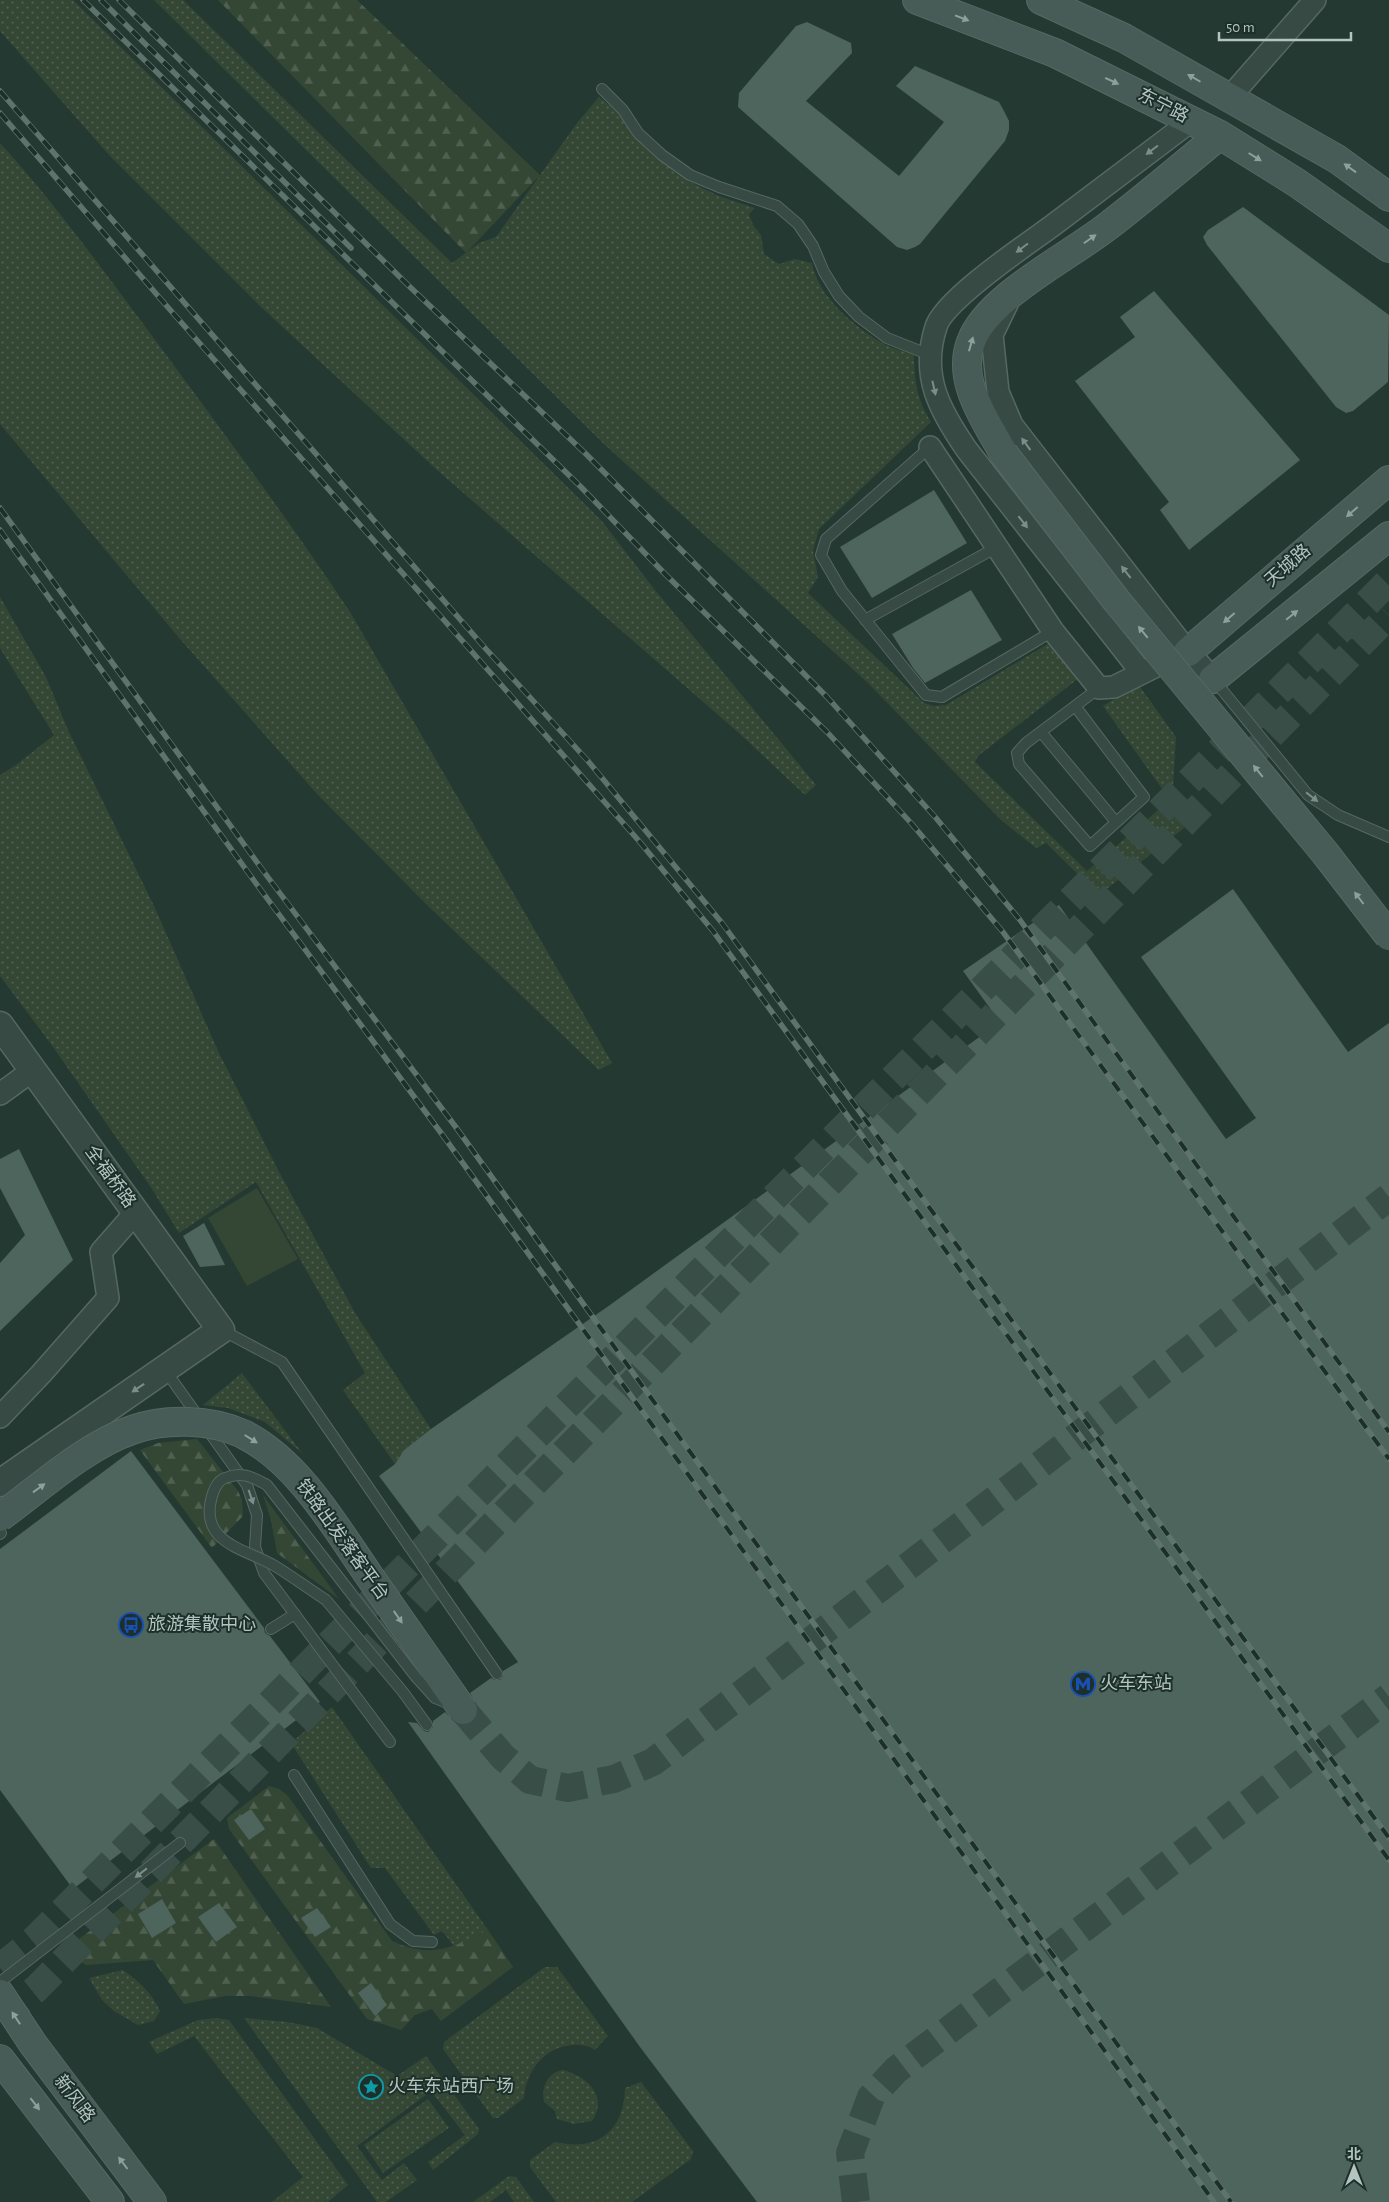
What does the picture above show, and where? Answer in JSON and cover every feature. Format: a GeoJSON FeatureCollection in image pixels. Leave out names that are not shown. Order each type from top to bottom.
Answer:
{"type":"FeatureCollection","features":[{"type":"Feature","properties":{"kind":"main road","name":"东宁路"},"geometry":{"type":"LineString","coordinates":[[917,0],[1055,53],[1220,135],[1297,183],[1389,248]]}},
{"type":"Feature","properties":{"kind":"main road"},"geometry":{"type":"LineString","coordinates":[[1041,0],[1124,38],[1337,159],[1389,197]]}},
{"type":"Feature","properties":{"kind":"main road"},"geometry":{"type":"LineString","coordinates":[[1220,135],[1108,227],[1013,293],[982,320],[970,342],[966,373],[975,401],[1004,454],[1116,600],[1325,852],[1389,936]]}},
{"type":"Feature","properties":{"kind":"main road","name":"天城路"},"geometry":{"type":"LineString","coordinates":[[1188,652],[1389,480]]}},
{"type":"Feature","properties":{"kind":"main road"},"geometry":{"type":"LineString","coordinates":[[1213,679],[1389,536]]}},
{"type":"Feature","properties":{"kind":"main road","name":"铁路出发落客平台"},"geometry":{"type":"LineString","coordinates":[[0,1528],[79,1458],[132,1430],[161,1423],[192,1423],[220,1426],[243,1434],[273,1453],[313,1495],[463,1710]]}},
{"type":"Feature","properties":{"kind":"main road","name":"新风路"},"geometry":{"type":"LineString","coordinates":[[0,1994],[33,2044],[152,2202]]}},
{"type":"Feature","properties":{"kind":"main road"},"geometry":{"type":"LineString","coordinates":[[2,2065],[33,2044]]}},
{"type":"Feature","properties":{"kind":"main road","name":"新风路"},"geometry":{"type":"LineString","coordinates":[[2,2065],[110,2202]]}},
{"type":"Feature","properties":{"kind":"street"},"geometry":{"type":"LineString","coordinates":[[1229,98],[1315,0]]}},
{"type":"Feature","properties":{"kind":"street"},"geometry":{"type":"LineString","coordinates":[[1142,673],[967,450],[948,423],[933,389],[930,355],[936,325],[953,302],[1191,121]]}},
{"type":"Feature","properties":{"kind":"street"},"geometry":{"type":"LineString","coordinates":[[1013,293],[992,335],[998,392],[1012,425],[1188,652],[1213,679]]}},
{"type":"Feature","properties":{"kind":"street"},"geometry":{"type":"LineString","coordinates":[[930,447],[1052,631],[1099,688],[1114,687],[1188,652]]}},
{"type":"Feature","properties":{"kind":"street","name":"全福桥路"},"geometry":{"type":"LineString","coordinates":[[0,1025],[221,1330]]}},
{"type":"Feature","properties":{"kind":"street"},"geometry":{"type":"LineString","coordinates":[[0,1094],[33,1070]]}},
{"type":"Feature","properties":{"kind":"street"},"geometry":{"type":"LineString","coordinates":[[0,1416],[41,1374],[108,1298],[101,1252],[136,1212]]}},
{"type":"Feature","properties":{"kind":"street"},"geometry":{"type":"LineString","coordinates":[[0,1483],[221,1330]]}},
{"type":"Feature","properties":{"kind":"lane"},"geometry":{"type":"LineString","coordinates":[[602,90],[624,110],[638,133],[662,155],[690,175],[719,187],[777,206],[798,224],[813,246],[824,272],[839,296],[859,317],[888,338],[930,355]]}},
{"type":"Feature","properties":{"kind":"lane"},"geometry":{"type":"LineString","coordinates":[[930,447],[826,540],[821,555],[842,591],[926,695],[942,697],[1052,631]]}},
{"type":"Feature","properties":{"kind":"lane"},"geometry":{"type":"LineString","coordinates":[[866,620],[997,548]]}},
{"type":"Feature","properties":{"kind":"lane"},"geometry":{"type":"LineString","coordinates":[[1213,679],[1308,795],[1338,815],[1389,837]]}},
{"type":"Feature","properties":{"kind":"lane"},"geometry":{"type":"LineString","coordinates":[[1075,706],[1144,797],[1090,846],[1018,764],[1017,753],[1041,732],[1075,706],[1099,688]]}},
{"type":"Feature","properties":{"kind":"lane"},"geometry":{"type":"LineString","coordinates":[[1041,732],[1116,822]]}},
{"type":"Feature","properties":{"kind":"lane"},"geometry":{"type":"LineString","coordinates":[[221,1330],[282,1362],[497,1674]]}},
{"type":"Feature","properties":{"kind":"lane"},"geometry":{"type":"LineString","coordinates":[[165,1370],[247,1485],[257,1515],[255,1547],[264,1573],[390,1742]]}},
{"type":"Feature","properties":{"kind":"lane"},"geometry":{"type":"LineString","coordinates":[[428,1725],[326,1600],[274,1565],[243,1553],[226,1543],[214,1529],[209,1508],[215,1487],[224,1478],[248,1474],[267,1484],[416,1677],[435,1698],[463,1710]]}},
{"type":"Feature","properties":{"kind":"lane"},"geometry":{"type":"LineString","coordinates":[[271,1629],[295,1614]]}},
{"type":"Feature","properties":{"kind":"lane"},"geometry":{"type":"LineString","coordinates":[[294,1775],[390,1924],[413,1941],[432,1942]]}},
{"type":"Feature","properties":{"kind":"lane"},"geometry":{"type":"LineString","coordinates":[[0,1982],[180,1843]]}},
{"type":"Feature","properties":{"kind":"green space"},"geometry":{"type":"Polygon","coordinates":[[[0,0],[73,0],[601,520],[655,590],[816,785],[805,795],[740,734],[437,470],[260,306],[109,155],[0,31],[0,0]]]}},
{"type":"Feature","properties":{"kind":"green space"},"geometry":{"type":"Polygon","coordinates":[[[154,0],[183,0],[452,263],[479,243],[496,237],[577,123],[599,97],[618,112],[640,142],[688,181],[719,196],[755,208],[749,214],[753,225],[761,235],[764,254],[779,264],[795,259],[812,263],[822,288],[850,320],[884,344],[914,355],[917,390],[931,422],[819,529],[813,551],[818,577],[808,593],[924,703],[934,706],[946,705],[1051,642],[1079,678],[978,756],[975,762],[1087,871],[1170,800],[1103,706],[1138,684],[1176,737],[1173,788],[1194,820],[1099,895],[1046,843],[1036,848],[1001,820],[867,682],[606,446],[154,0]]]}},
{"type":"Feature","properties":{"kind":"green space"},"geometry":{"type":"Polygon","coordinates":[[[218,0],[357,0],[540,175],[466,253],[218,0]]]}},
{"type":"Feature","properties":{"kind":"green space"},"geometry":{"type":"Polygon","coordinates":[[[0,143],[67,222],[170,360],[262,485],[350,612],[612,1063],[599,1070],[426,904],[317,794],[180,639],[0,424],[0,143]]]}},
{"type":"Feature","properties":{"kind":"green space"},"geometry":{"type":"Polygon","coordinates":[[[0,597],[46,677],[68,730],[154,906],[219,1053],[278,1170],[355,1313],[431,1429],[404,1450],[395,1464],[343,1390],[365,1373],[256,1182],[179,1233],[152,1189],[51,1044],[0,976],[0,775],[54,735],[0,648],[0,597]]]}},
{"type":"Feature","properties":{"kind":"green space"},"geometry":{"type":"Polygon","coordinates":[[[257,1188],[298,1259],[247,1286],[208,1218],[257,1188]]]}},
{"type":"Feature","properties":{"kind":"green space"},"geometry":{"type":"Polygon","coordinates":[[[242,1373],[302,1453],[265,1422],[228,1408],[203,1405],[242,1373]]]}},
{"type":"Feature","properties":{"kind":"green space"},"geometry":{"type":"Polygon","coordinates":[[[197,1439],[238,1491],[242,1500],[243,1516],[212,1548],[140,1450],[158,1443],[197,1439]]]}},
{"type":"Feature","properties":{"kind":"green space"},"geometry":{"type":"Polygon","coordinates":[[[263,1495],[339,1599],[277,1553],[271,1520],[263,1495]]]}},
{"type":"Feature","properties":{"kind":"green space"},"geometry":{"type":"Polygon","coordinates":[[[332,1707],[488,1930],[455,1947],[442,1931],[434,1935],[385,1868],[371,1868],[291,1743],[332,1707]]]}},
{"type":"Feature","properties":{"kind":"green space"},"geometry":{"type":"Polygon","coordinates":[[[269,1786],[279,1789],[288,1796],[392,1941],[418,1949],[441,1949],[463,1942],[488,1930],[513,1967],[441,2021],[432,2009],[415,2015],[401,2030],[367,2019],[229,1829],[227,1818],[269,1786]]]}},
{"type":"Feature","properties":{"kind":"green space"},"geometry":{"type":"Polygon","coordinates":[[[214,1839],[331,2007],[250,1996],[225,1996],[184,2004],[153,1960],[87,1965],[60,1953],[214,1839]]]}},
{"type":"Feature","properties":{"kind":"green space"},"geometry":{"type":"Polygon","coordinates":[[[545,1967],[557,1967],[608,2036],[595,2050],[587,2046],[573,2045],[553,2050],[538,2062],[533,2070],[525,2088],[524,2098],[498,2118],[493,2118],[443,2049],[444,2042],[545,1967]]]}},
{"type":"Feature","properties":{"kind":"green space"},"geometry":{"type":"Polygon","coordinates":[[[123,1970],[144,1988],[157,2004],[160,2011],[154,2021],[138,2025],[114,2011],[102,2000],[89,1978],[123,1970]]]}},
{"type":"Feature","properties":{"kind":"green space"},"geometry":{"type":"Polygon","coordinates":[[[216,2018],[229,2020],[348,2185],[328,2202],[272,2202],[303,2177],[194,2036],[157,2054],[149,2042],[198,2020],[216,2018]]]}},
{"type":"Feature","properties":{"kind":"green space"},"geometry":{"type":"Polygon","coordinates":[[[244,2018],[288,2022],[317,2028],[397,2076],[426,2056],[479,2129],[478,2134],[433,2170],[428,2162],[465,2135],[431,2091],[357,2146],[382,2180],[404,2163],[417,2180],[386,2202],[377,2202],[244,2018]]]}},
{"type":"Feature","properties":{"kind":"green space"},"geometry":{"type":"Polygon","coordinates":[[[563,2070],[587,2082],[597,2096],[597,2112],[592,2121],[574,2124],[557,2119],[555,2111],[544,2102],[543,2096],[547,2081],[553,2074],[563,2070]]]}},
{"type":"Feature","properties":{"kind":"green space"},"geometry":{"type":"Polygon","coordinates":[[[641,2082],[693,2151],[691,2159],[632,2202],[556,2202],[530,2167],[530,2160],[555,2142],[584,2144],[596,2141],[606,2135],[614,2127],[620,2116],[625,2088],[641,2082]]]}},
{"type":"Feature","properties":{"kind":"green space"},"geometry":{"type":"Polygon","coordinates":[[[428,2099],[449,2128],[383,2173],[364,2145],[428,2099]]]}},
{"type":"Feature","properties":{"kind":"green space"},"geometry":{"type":"Polygon","coordinates":[[[509,2176],[516,2177],[534,2202],[514,2202],[506,2190],[490,2202],[473,2202],[509,2176]]]}},
{"type":"Feature","properties":{"kind":"building"},"geometry":{"type":"Polygon","coordinates":[[[807,22],[851,43],[852,53],[806,101],[899,176],[944,122],[896,86],[915,66],[999,102],[1009,121],[1009,130],[1005,141],[920,244],[915,247],[907,250],[897,247],[738,107],[739,93],[796,26],[807,22]]]}},
{"type":"Feature","properties":{"kind":"building"},"geometry":{"type":"Polygon","coordinates":[[[1243,207],[1389,315],[1388,382],[1353,411],[1346,413],[1336,407],[1207,245],[1203,237],[1208,230],[1243,207]]]}},
{"type":"Feature","properties":{"kind":"building"},"geometry":{"type":"Polygon","coordinates":[[[1154,291],[1300,460],[1189,550],[1160,510],[1169,502],[1075,381],[1135,337],[1120,317],[1154,291]]]}},
{"type":"Feature","properties":{"kind":"building"},"geometry":{"type":"Polygon","coordinates":[[[934,490],[967,543],[872,598],[840,547],[934,490]]]}},
{"type":"Feature","properties":{"kind":"building"},"geometry":{"type":"Polygon","coordinates":[[[971,590],[1002,640],[925,683],[913,668],[892,634],[971,590]]]}},
{"type":"Feature","properties":{"kind":"building"},"geometry":{"type":"Polygon","coordinates":[[[1233,889],[1348,1052],[1389,1023],[1389,2202],[757,2202],[640,2047],[408,1722],[417,1723],[424,1731],[428,1732],[433,1727],[433,1721],[445,1712],[457,1724],[465,1725],[472,1723],[477,1717],[479,1709],[470,1693],[491,1678],[500,1680],[503,1676],[503,1671],[518,1662],[379,1476],[395,1464],[404,1450],[431,1429],[610,1305],[1000,1022],[963,971],[1059,905],[1226,1139],[1256,1118],[1141,957],[1233,889]]]}},
{"type":"Feature","properties":{"kind":"building"},"geometry":{"type":"Polygon","coordinates":[[[19,1149],[73,1260],[0,1331],[0,1263],[25,1235],[0,1188],[0,1159],[19,1149]]]}},
{"type":"Feature","properties":{"kind":"building"},"geometry":{"type":"Polygon","coordinates":[[[204,1223],[225,1265],[200,1267],[183,1236],[204,1223]]]}},
{"type":"Feature","properties":{"kind":"building","name":"旅游集散中心"},"geometry":{"type":"Polygon","coordinates":[[[131,1451],[264,1628],[265,1633],[270,1636],[320,1702],[73,1889],[0,1790],[0,1549],[131,1451]]]}},
{"type":"Feature","properties":{"kind":"building"},"geometry":{"type":"Polygon","coordinates":[[[251,1809],[265,1829],[249,1840],[234,1820],[251,1809]]]}},
{"type":"Feature","properties":{"kind":"building"},"geometry":{"type":"Polygon","coordinates":[[[162,1899],[176,1923],[152,1938],[138,1914],[162,1899]]]}},
{"type":"Feature","properties":{"kind":"building"},"geometry":{"type":"Polygon","coordinates":[[[219,1903],[237,1927],[216,1942],[198,1917],[219,1903]]]}},
{"type":"Feature","properties":{"kind":"building"},"geometry":{"type":"Polygon","coordinates":[[[317,1908],[331,1927],[315,1937],[301,1918],[317,1908]]]}},
{"type":"Feature","properties":{"kind":"building"},"geometry":{"type":"Polygon","coordinates":[[[371,1983],[387,2005],[375,2016],[358,1993],[371,1983]]]}},
{"type":"Feature","properties":{"kind":"tunnel"},"geometry":{"type":"LineString","coordinates":[[0,1968],[34,1940],[1389,581]]}},
{"type":"Feature","properties":{"kind":"tunnel"},"geometry":{"type":"LineString","coordinates":[[0,2018],[36,1989],[1389,615]]}},
{"type":"Feature","properties":{"kind":"tunnel"},"geometry":{"type":"LineString","coordinates":[[463,1710],[503,1757],[530,1780],[568,1788],[614,1779],[653,1762],[1389,1197]]}},
{"type":"Feature","properties":{"kind":"tunnel"},"geometry":{"type":"LineString","coordinates":[[856,2202],[850,2153],[871,2097],[896,2070],[1389,1697]]}},
{"type":"Feature","properties":{"kind":"railway"},"geometry":{"type":"LineString","coordinates":[[83,0],[581,487],[666,575],[827,732],[911,823],[1003,932],[1389,1459]]}},
{"type":"Feature","properties":{"kind":"railway"},"geometry":{"type":"LineString","coordinates":[[101,0],[351,248]]}},
{"type":"Feature","properties":{"kind":"railway"},"geometry":{"type":"LineString","coordinates":[[119,0],[410,287],[585,453],[827,697],[936,818],[1020,920],[1389,1432]]}},
{"type":"Feature","properties":{"kind":"railway"},"geometry":{"type":"LineString","coordinates":[[0,91],[485,648],[588,761],[722,923],[1389,1838]]}},
{"type":"Feature","properties":{"kind":"railway"},"geometry":{"type":"LineString","coordinates":[[0,113],[165,304],[639,841],[713,931],[1389,1860]]}},
{"type":"Feature","properties":{"kind":"railway"},"geometry":{"type":"LineString","coordinates":[[0,508],[267,876],[455,1126],[1231,2202]]}},
{"type":"Feature","properties":{"kind":"railway"},"geometry":{"type":"LineString","coordinates":[[0,530],[255,882],[444,1137],[1214,2202]]}},
{"type":"Feature","properties":{"kind":"place","name":"旅游集散中心"},"geometry":{"type":"Point","coordinates":[131,1625]}},
{"type":"Feature","properties":{"kind":"place","name":"火车东站"},"geometry":{"type":"Point","coordinates":[1083,1684]}},
{"type":"Feature","properties":{"kind":"place","name":"火车东站西广场"},"geometry":{"type":"Point","coordinates":[371,2087]}}]}
